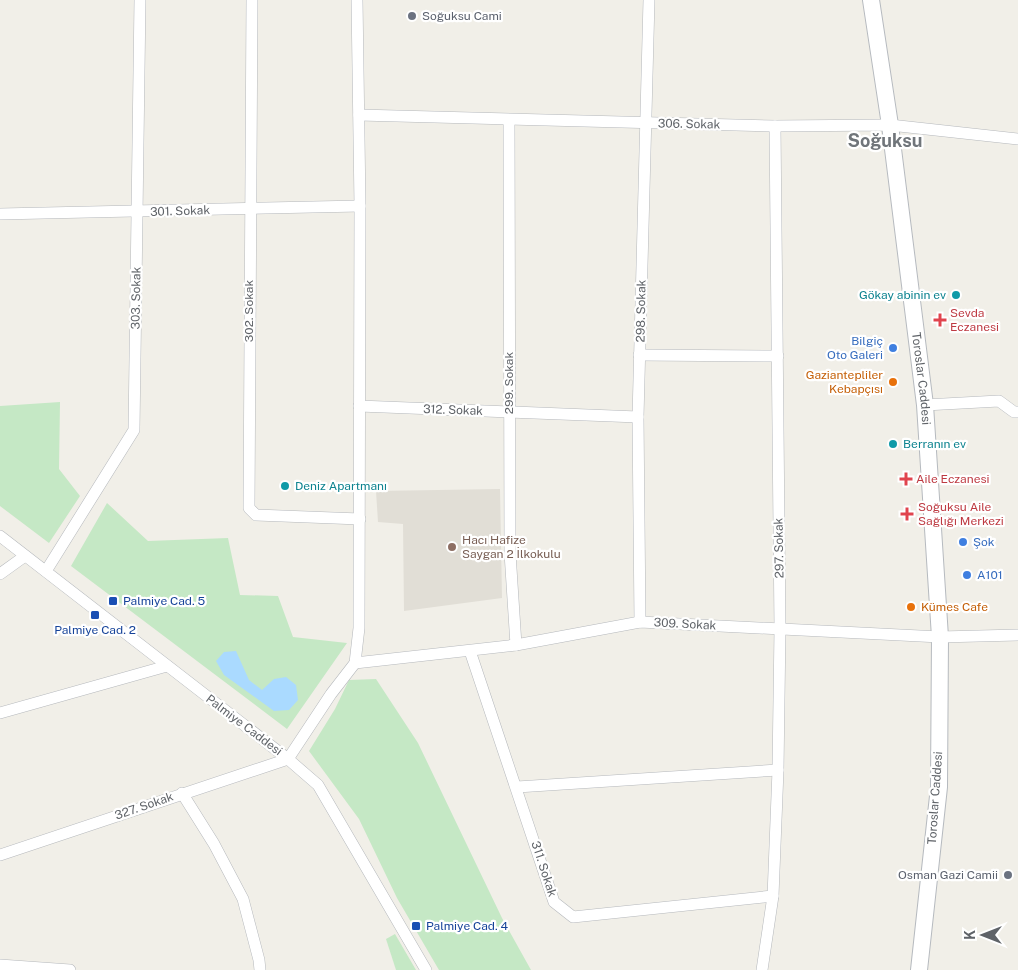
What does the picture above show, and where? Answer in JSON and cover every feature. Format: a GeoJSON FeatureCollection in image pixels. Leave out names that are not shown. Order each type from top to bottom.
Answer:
{"type":"FeatureCollection","features":[{"type":"Feature","properties":{"kind":"main road","name":"Toroslar Caddesi"},"geometry":{"type":"LineString","coordinates":[[871,0],[890,125],[925,405],[940,637],[939,787],[919,970]]}},
{"type":"Feature","properties":{"kind":"street","name":"303. Sokak"},"geometry":{"type":"LineString","coordinates":[[46,571],[134,430],[140,0]]}},
{"type":"Feature","properties":{"kind":"street","name":"302. Sokak"},"geometry":{"type":"LineString","coordinates":[[252,0],[249,208],[249,508],[256,515],[360,519]]}},
{"type":"Feature","properties":{"kind":"street"},"geometry":{"type":"LineString","coordinates":[[288,759],[331,694],[355,663],[359,628],[360,206],[357,0]]}},
{"type":"Feature","properties":{"kind":"street","name":"298. Sokak"},"geometry":{"type":"LineString","coordinates":[[640,622],[638,417],[648,0]]}},
{"type":"Feature","properties":{"kind":"street","name":"306. Sokak"},"geometry":{"type":"LineString","coordinates":[[359,115],[509,121],[775,126],[890,125],[1018,139]]}},
{"type":"Feature","properties":{"kind":"street","name":"299. Sokak"},"geometry":{"type":"LineString","coordinates":[[509,121],[510,553],[516,645]]}},
{"type":"Feature","properties":{"kind":"street","name":"297. Sokak"},"geometry":{"type":"LineString","coordinates":[[762,970],[773,896],[778,770],[780,629],[775,126]]}},
{"type":"Feature","properties":{"kind":"street","name":"301. Sokak"},"geometry":{"type":"LineString","coordinates":[[0,214],[360,206]]}},
{"type":"Feature","properties":{"kind":"street"},"geometry":{"type":"LineString","coordinates":[[639,355],[778,356]]}},
{"type":"Feature","properties":{"kind":"street"},"geometry":{"type":"LineString","coordinates":[[925,405],[999,400],[1014,412],[1018,412]]}},
{"type":"Feature","properties":{"kind":"street","name":"312. Sokak"},"geometry":{"type":"LineString","coordinates":[[359,406],[638,417]]}},
{"type":"Feature","properties":{"kind":"street","name":"Palmiye Caddesi"},"geometry":{"type":"LineString","coordinates":[[0,536],[288,759],[318,785],[426,970]]}},
{"type":"Feature","properties":{"kind":"street"},"geometry":{"type":"LineString","coordinates":[[0,574],[25,556]]}},
{"type":"Feature","properties":{"kind":"street","name":"309. Sokak"},"geometry":{"type":"LineString","coordinates":[[355,663],[516,645],[640,622],[940,637],[1018,635]]}},
{"type":"Feature","properties":{"kind":"street","name":"311. Sokak"},"geometry":{"type":"LineString","coordinates":[[470,651],[517,786],[554,902],[573,917],[773,896]]}},
{"type":"Feature","properties":{"kind":"street"},"geometry":{"type":"LineString","coordinates":[[0,713],[167,666]]}},
{"type":"Feature","properties":{"kind":"street","name":"327. Sokak"},"geometry":{"type":"LineString","coordinates":[[0,855],[288,759]]}},
{"type":"Feature","properties":{"kind":"street"},"geometry":{"type":"LineString","coordinates":[[517,786],[778,770]]}},
{"type":"Feature","properties":{"kind":"street"},"geometry":{"type":"LineString","coordinates":[[182,793],[214,844],[243,899],[260,970]]}},
{"type":"Feature","properties":{"kind":"street"},"geometry":{"type":"LineString","coordinates":[[0,965],[70,970]]}},
{"type":"Feature","properties":{"kind":"shaded area","name":"Hacı Hafize Saygan 2 İlkokulu"},"geometry":{"type":"Polygon","coordinates":[[[500,489],[502,598],[404,611],[403,524],[378,522],[376,491],[500,489]]]}},
{"type":"Feature","properties":{"kind":"green space"},"geometry":{"type":"Polygon","coordinates":[[[60,402],[59,469],[80,496],[49,543],[0,506],[0,406],[60,402]]]}},
{"type":"Feature","properties":{"kind":"green space"},"geometry":{"type":"Polygon","coordinates":[[[107,503],[148,541],[228,538],[240,595],[278,596],[293,637],[347,643],[287,729],[71,566],[107,503]]]}},
{"type":"Feature","properties":{"kind":"green space"},"geometry":{"type":"Polygon","coordinates":[[[376,679],[418,743],[502,918],[531,970],[439,970],[397,898],[359,819],[309,751],[335,709],[349,680],[376,679]]]}},
{"type":"Feature","properties":{"kind":"green space"},"geometry":{"type":"Polygon","coordinates":[[[395,934],[416,970],[396,970],[386,939],[395,934]]]}},
{"type":"Feature","properties":{"kind":"water"},"geometry":{"type":"Polygon","coordinates":[[[236,651],[249,680],[262,690],[274,679],[286,677],[296,685],[298,700],[289,710],[274,711],[224,675],[216,661],[224,652],[236,651]]]}},
{"type":"Feature","properties":{"kind":"place","name":"Soğuksu Cami"},"geometry":{"type":"Point","coordinates":[412,16]}},
{"type":"Feature","properties":{"kind":"place","name":"Gökay abinin ev"},"geometry":{"type":"Point","coordinates":[956,295]}},
{"type":"Feature","properties":{"kind":"place","name":"Sevda Eczanesi"},"geometry":{"type":"Point","coordinates":[940,320]}},
{"type":"Feature","properties":{"kind":"place","name":"Bilgiç Oto Galeri"},"geometry":{"type":"Point","coordinates":[893,348]}},
{"type":"Feature","properties":{"kind":"place","name":"Gaziantepliler Kebapçısı"},"geometry":{"type":"Point","coordinates":[893,382]}},
{"type":"Feature","properties":{"kind":"place","name":"Berranın ev"},"geometry":{"type":"Point","coordinates":[893,444]}},
{"type":"Feature","properties":{"kind":"place","name":"Aile Eczanesi"},"geometry":{"type":"Point","coordinates":[906,479]}},
{"type":"Feature","properties":{"kind":"place","name":"Deniz Apartmanı"},"geometry":{"type":"Point","coordinates":[285,486]}},
{"type":"Feature","properties":{"kind":"place","name":"Soğuksu Aile Sağlığı Merkezi"},"geometry":{"type":"Point","coordinates":[907,514]}},
{"type":"Feature","properties":{"kind":"place","name":"Şok"},"geometry":{"type":"Point","coordinates":[963,542]}},
{"type":"Feature","properties":{"kind":"place","name":"Hacı Hafize Saygan 2 İlkokulu"},"geometry":{"type":"Point","coordinates":[452,547]}},
{"type":"Feature","properties":{"kind":"place","name":"A101"},"geometry":{"type":"Point","coordinates":[967,575]}},
{"type":"Feature","properties":{"kind":"place","name":"Palmiye Cad. 5"},"geometry":{"type":"Point","coordinates":[113,601]}},
{"type":"Feature","properties":{"kind":"place","name":"Kümes Cafe"},"geometry":{"type":"Point","coordinates":[911,607]}},
{"type":"Feature","properties":{"kind":"place","name":"Palmiye Cad. 2"},"geometry":{"type":"Point","coordinates":[95,615]}},
{"type":"Feature","properties":{"kind":"place","name":"Osman Gazi Camii"},"geometry":{"type":"Point","coordinates":[1008,875]}},
{"type":"Feature","properties":{"kind":"place","name":"Palmiye Cad. 4"},"geometry":{"type":"Point","coordinates":[416,926]}},
{"type":"Feature","properties":{"kind":"district","name":"Soğuksu"},"geometry":{"type":"Point","coordinates":[885,141]}}]}
